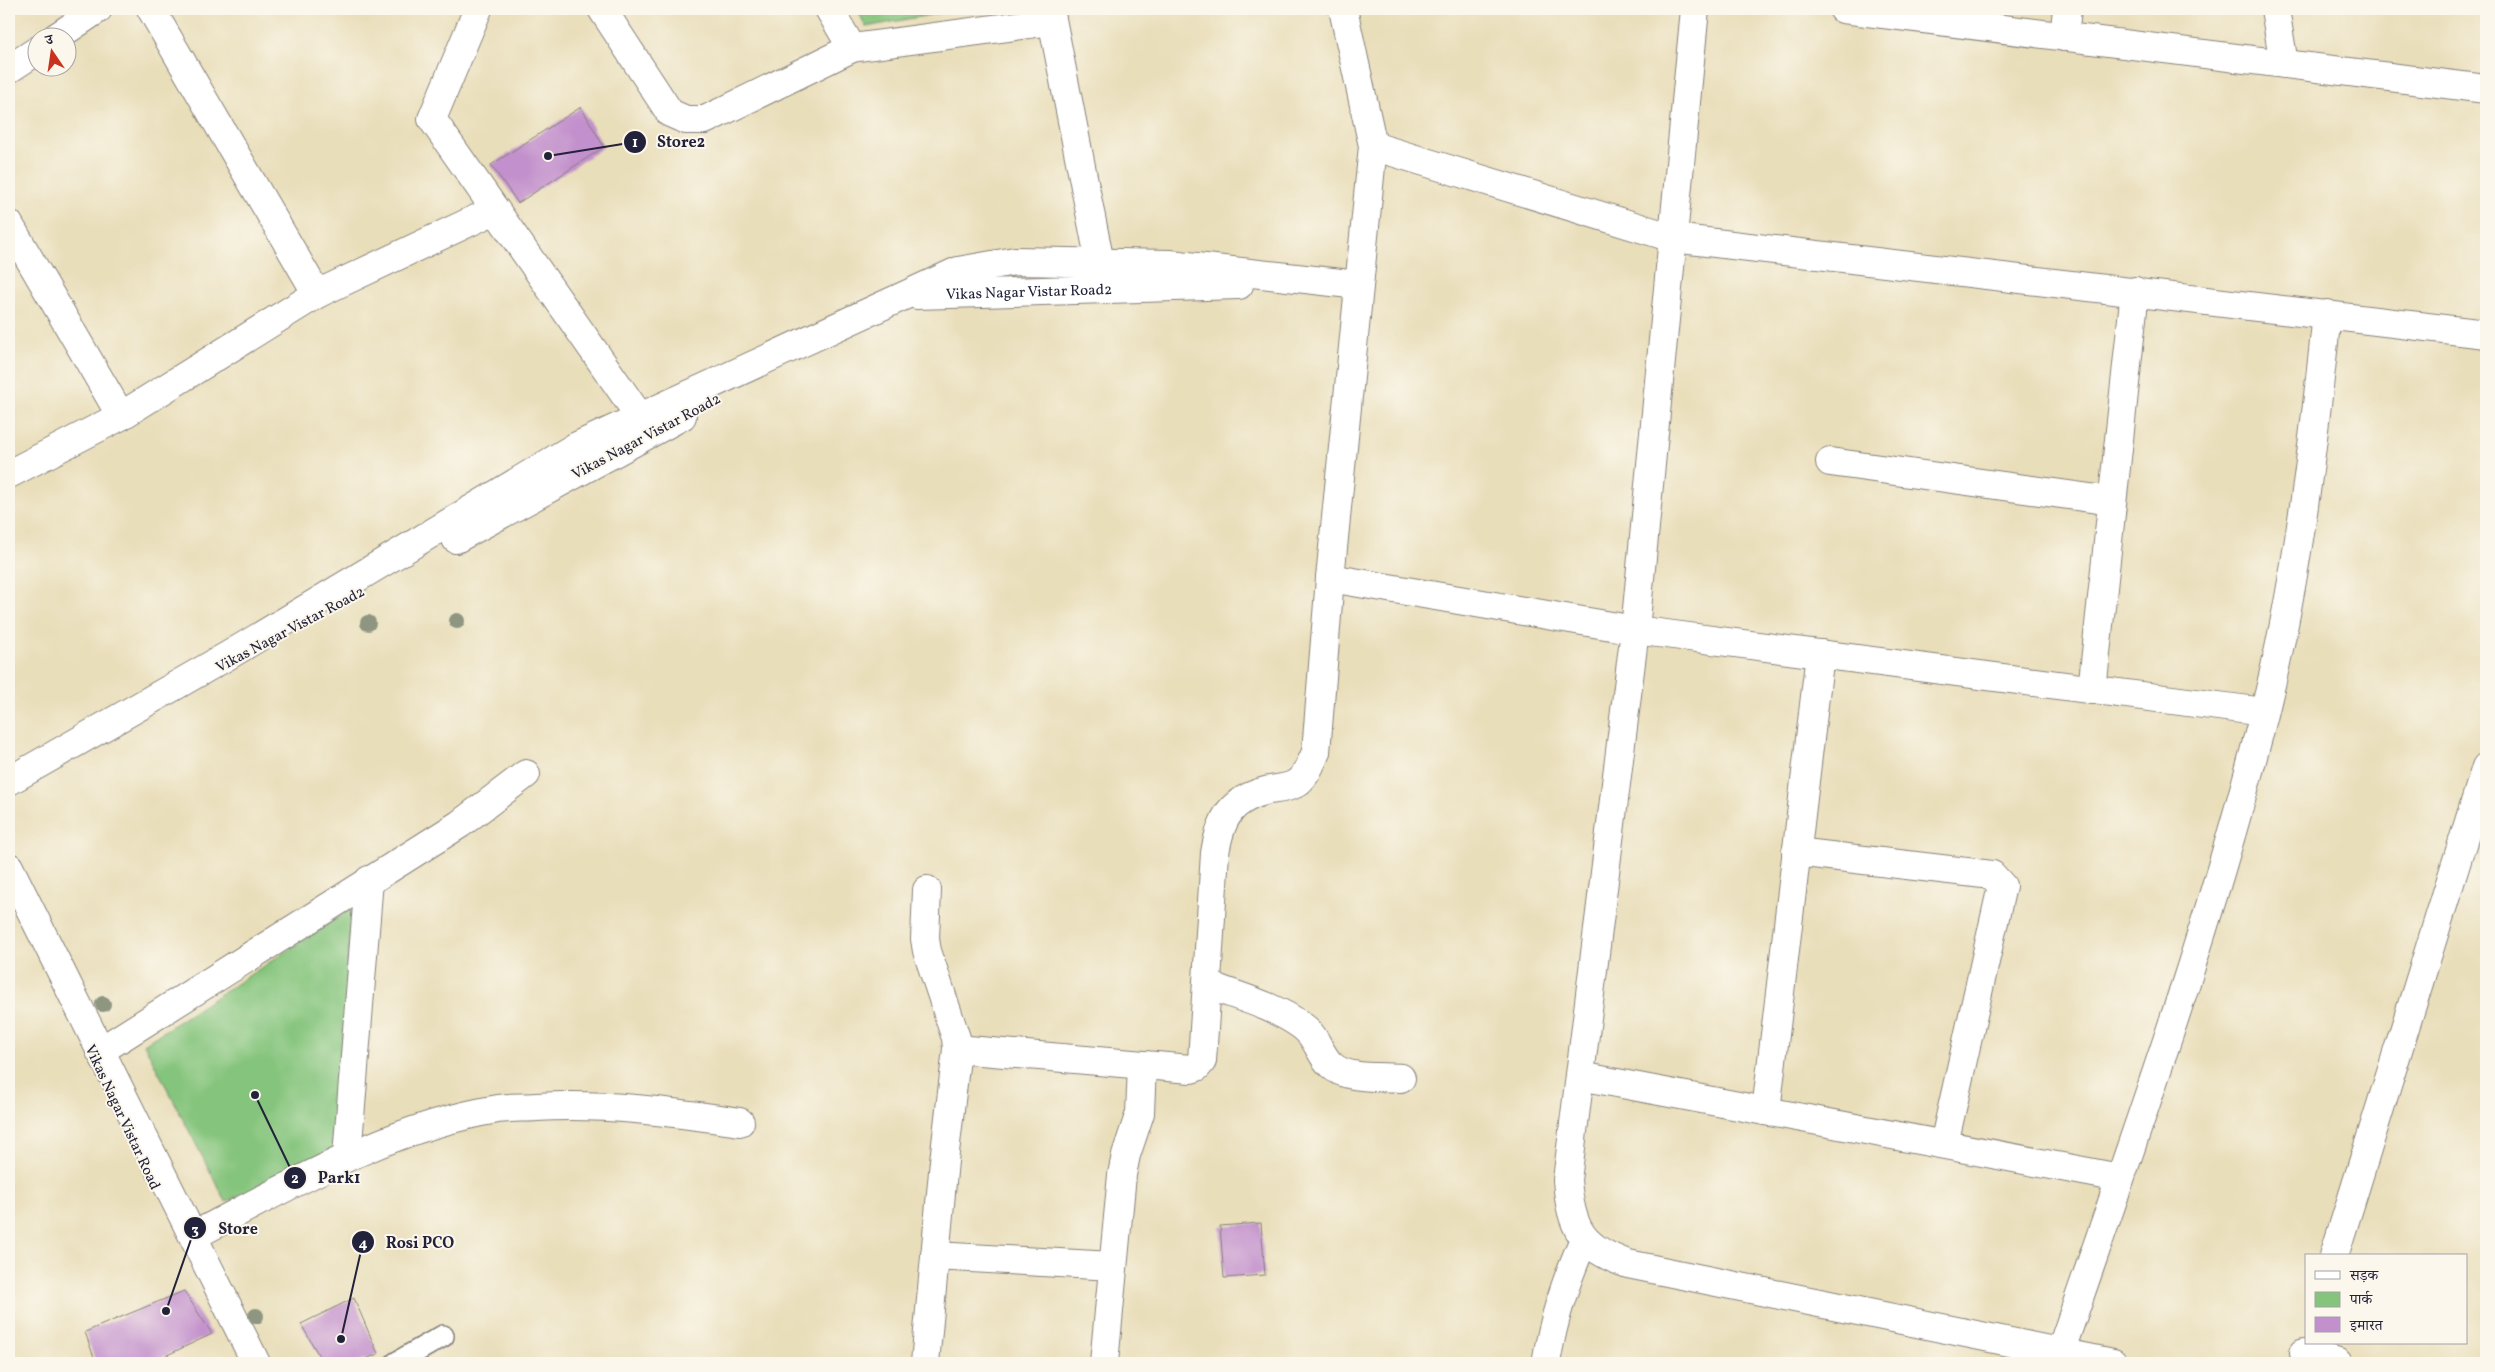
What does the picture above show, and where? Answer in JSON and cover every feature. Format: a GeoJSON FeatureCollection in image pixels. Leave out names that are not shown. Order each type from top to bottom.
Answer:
{"type":"FeatureCollection","features":[{"type":"Feature","properties":{"kind":"street"},"geometry":{"type":"LineString","coordinates":[[70,28],[98,9]]}},
{"type":"Feature","properties":{"kind":"street"},"geometry":{"type":"LineString","coordinates":[[151,9],[317,294]]}},
{"type":"Feature","properties":{"kind":"street"},"geometry":{"type":"LineString","coordinates":[[478,9],[432,120],[640,417]]}},
{"type":"Feature","properties":{"kind":"street"},"geometry":{"type":"LineString","coordinates":[[602,9],[670,112],[686,120],[705,120],[717,115],[852,48],[1051,15],[1100,263]]}},
{"type":"Feature","properties":{"kind":"street"},"geometry":{"type":"LineString","coordinates":[[829,9],[852,48]]}},
{"type":"Feature","properties":{"kind":"street"},"geometry":{"type":"LineString","coordinates":[[957,1049],[1191,1069],[1197,1067],[1202,1061],[1215,853],[1219,829],[1228,813],[1238,802],[1252,794],[1295,784],[1308,771],[1316,752],[1330,578],[1347,283],[1373,146],[1343,9]]}},
{"type":"Feature","properties":{"kind":"street"},"geometry":{"type":"LineString","coordinates":[[1694,9],[1635,630],[1567,1180],[1572,1216],[1584,1239],[1605,1256],[1628,1264],[2112,1363]]}},
{"type":"Feature","properties":{"kind":"street"},"geometry":{"type":"LineString","coordinates":[[1843,9],[2486,90]]}},
{"type":"Feature","properties":{"kind":"street"},"geometry":{"type":"LineString","coordinates":[[2064,37],[2068,9]]}},
{"type":"Feature","properties":{"kind":"street"},"geometry":{"type":"LineString","coordinates":[[2275,9],[2284,64]]}},
{"type":"Feature","properties":{"kind":"street"},"geometry":{"type":"LineString","coordinates":[[9,69],[28,57]]}},
{"type":"Feature","properties":{"kind":"street"},"geometry":{"type":"LineString","coordinates":[[1373,146],[1673,238],[2135,291],[2486,334]]}},
{"type":"Feature","properties":{"kind":"street"},"geometry":{"type":"LineString","coordinates":[[9,474],[120,416],[317,294],[494,210]]}},
{"type":"Feature","properties":{"kind":"street"},"geometry":{"type":"LineString","coordinates":[[9,224],[120,416]]}},
{"type":"Feature","properties":{"kind":"street"},"geometry":{"type":"LineString","coordinates":[[9,781],[228,655],[575,446],[958,271],[1015,261],[1170,264],[1347,283]]}},
{"type":"Feature","properties":{"kind":"street","name":"Vikas Nagar Vistar Road2"},"geometry":{"type":"LineString","coordinates":[[9,781],[904,296],[1347,283]]}},
{"type":"Feature","properties":{"kind":"street"},"geometry":{"type":"LineString","coordinates":[[2092,690],[2135,291]]}},
{"type":"Feature","properties":{"kind":"street"},"geometry":{"type":"LineString","coordinates":[[2060,1353],[2170,1032],[2264,712],[2290,592],[2312,457],[2327,314]]}},
{"type":"Feature","properties":{"kind":"street"},"geometry":{"type":"LineString","coordinates":[[1830,462],[2112,501]]}},
{"type":"Feature","properties":{"kind":"street"},"geometry":{"type":"LineString","coordinates":[[1330,578],[1635,630],[2264,712]]}},
{"type":"Feature","properties":{"kind":"street"},"geometry":{"type":"LineString","coordinates":[[1766,1111],[1820,654]]}},
{"type":"Feature","properties":{"kind":"street"},"geometry":{"type":"LineString","coordinates":[[2335,1254],[2486,767]]}},
{"type":"Feature","properties":{"kind":"street"},"geometry":{"type":"LineString","coordinates":[[100,1051],[460,824],[526,774]]}},
{"type":"Feature","properties":{"kind":"street"},"geometry":{"type":"LineString","coordinates":[[1796,852],[1992,876],[2002,886],[1944,1144]]}},
{"type":"Feature","properties":{"kind":"street"},"geometry":{"type":"LineString","coordinates":[[9,867],[256,1363]]}},
{"type":"Feature","properties":{"kind":"street","name":"Vikas Nagar Vistar Road"},"geometry":{"type":"LineString","coordinates":[[9,872],[238,1363]]}},
{"type":"Feature","properties":{"kind":"street"},"geometry":{"type":"LineString","coordinates":[[347,1156],[369,880]]}},
{"type":"Feature","properties":{"kind":"street"},"geometry":{"type":"LineString","coordinates":[[925,1363],[957,1049],[956,1038],[927,951],[925,939],[927,890]]}},
{"type":"Feature","properties":{"kind":"street"},"geometry":{"type":"LineString","coordinates":[[1208,985],[1281,1014],[1302,1025],[1312,1034],[1331,1065],[1341,1072],[1401,1078]]}},
{"type":"Feature","properties":{"kind":"street"},"geometry":{"type":"LineString","coordinates":[[1104,1363],[1122,1175],[1126,1154],[1140,1113],[1142,1064]]}},
{"type":"Feature","properties":{"kind":"street"},"geometry":{"type":"LineString","coordinates":[[1580,1076],[2120,1178]]}},
{"type":"Feature","properties":{"kind":"street"},"geometry":{"type":"LineString","coordinates":[[193,1236],[347,1156],[443,1120],[500,1109],[573,1105],[651,1110],[740,1122]]}},
{"type":"Feature","properties":{"kind":"street"},"geometry":{"type":"LineString","coordinates":[[1546,1363],[1553,1323],[1564,1284],[1584,1239]]}},
{"type":"Feature","properties":{"kind":"street"},"geometry":{"type":"LineString","coordinates":[[935,1256],[1113,1266]]}},
{"type":"Feature","properties":{"kind":"street"},"geometry":{"type":"LineString","coordinates":[[2304,1353],[2338,1363]]}},
{"type":"Feature","properties":{"kind":"lane"},"geometry":{"type":"LineString","coordinates":[[396,1363],[443,1336]]}},
{"type":"Feature","properties":{"kind":"green space"},"geometry":{"type":"Polygon","coordinates":[[[857,9],[961,9],[866,27],[857,9]]]}},
{"type":"Feature","properties":{"kind":"green space"},"geometry":{"type":"Polygon","coordinates":[[[351,909],[336,1147],[226,1202],[144,1044],[351,909]]]}},
{"type":"Feature","properties":{"kind":"building"},"geometry":{"type":"Polygon","coordinates":[[[581,107],[604,147],[518,203],[491,165],[581,107]]]}},
{"type":"Feature","properties":{"kind":"building"},"geometry":{"type":"Polygon","coordinates":[[[1261,1223],[1265,1275],[1224,1278],[1220,1226],[1261,1223]]]}},
{"type":"Feature","properties":{"kind":"building"},"geometry":{"type":"Polygon","coordinates":[[[184,1291],[212,1334],[150,1363],[96,1363],[85,1332],[184,1291]]]}},
{"type":"Feature","properties":{"kind":"building"},"geometry":{"type":"Polygon","coordinates":[[[354,1298],[378,1354],[356,1363],[323,1363],[301,1324],[354,1298]]]}},
{"type":"Feature","properties":{"kind":"place","name":"Store2"},"geometry":{"type":"Point","coordinates":[548,156]}},
{"type":"Feature","properties":{"kind":"place","name":"Park1"},"geometry":{"type":"Point","coordinates":[255,1095]}},
{"type":"Feature","properties":{"kind":"place","name":"Store"},"geometry":{"type":"Point","coordinates":[166,1311]}},
{"type":"Feature","properties":{"kind":"place","name":"Rosi PCO"},"geometry":{"type":"Point","coordinates":[341,1339]}}]}
